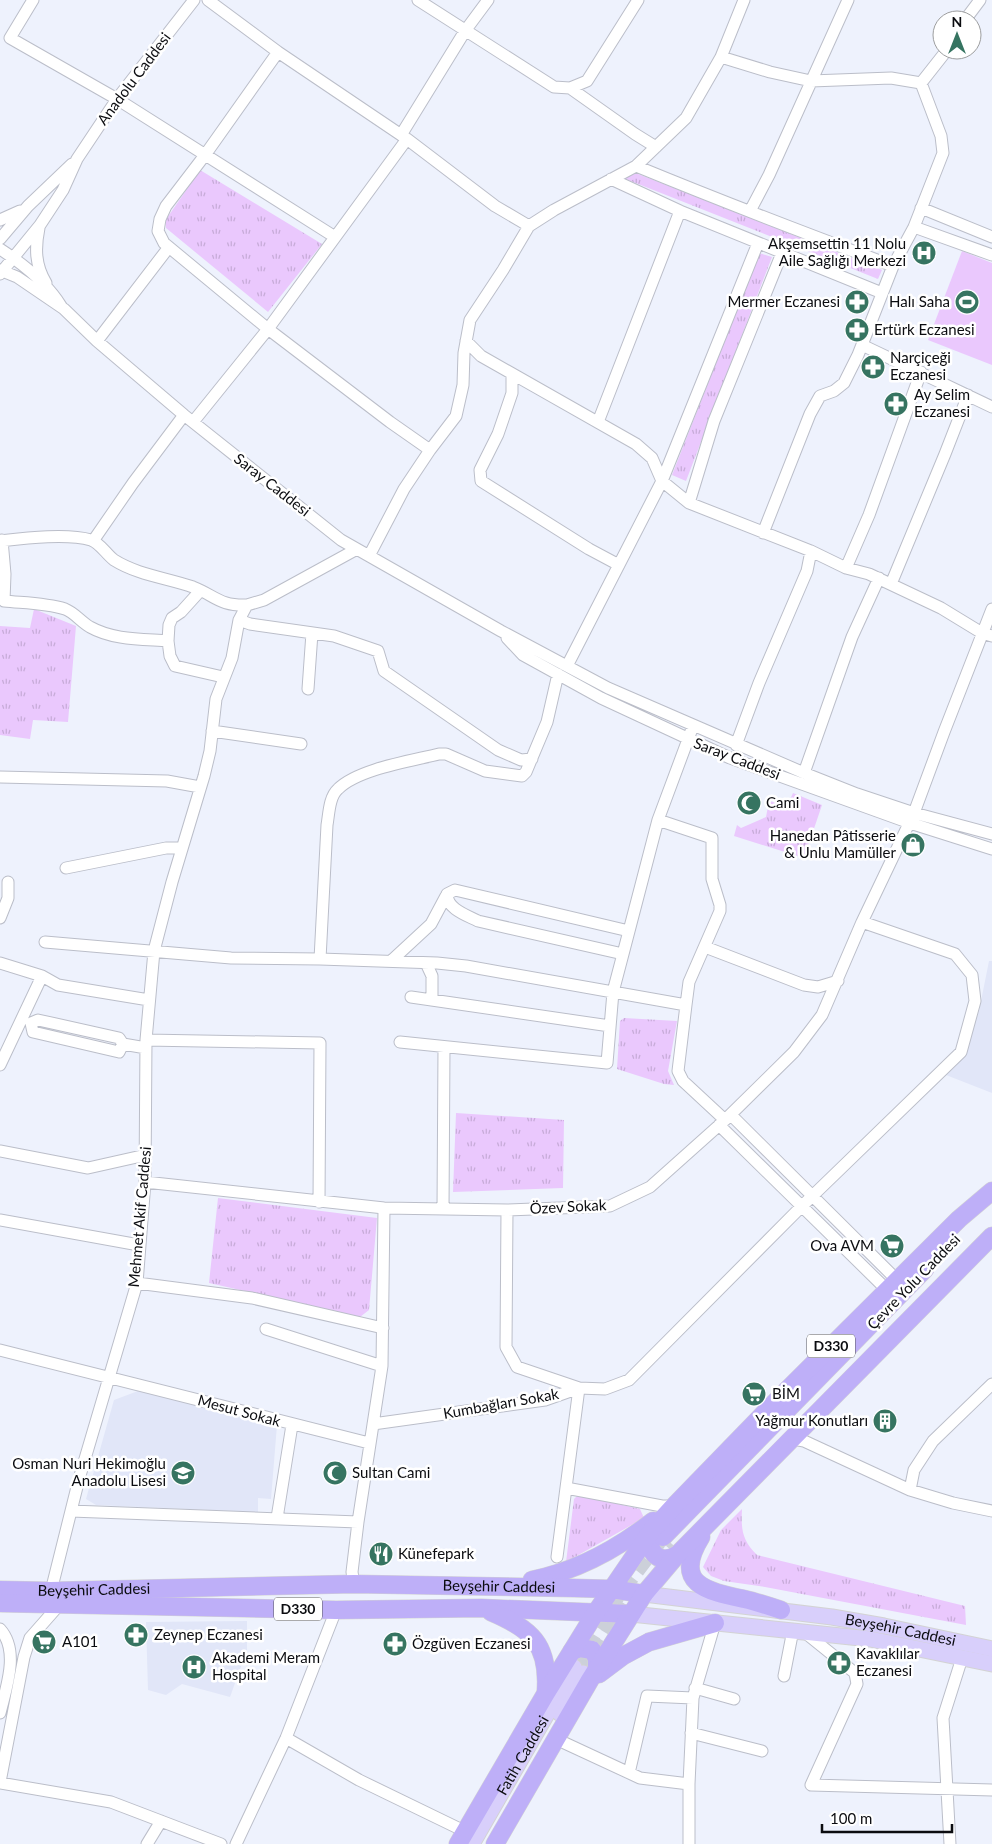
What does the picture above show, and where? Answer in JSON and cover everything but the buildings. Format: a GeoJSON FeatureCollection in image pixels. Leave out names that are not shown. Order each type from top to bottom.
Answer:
{"type":"FeatureCollection","features":[{"type":"Feature","properties":{"kind":"highway","name":"D330"},"geometry":{"type":"LineString","coordinates":[[496,1586],[545,1578],[585,1564],[643,1529],[674,1506],[781,1396],[959,1219],[992,1192]]}},
{"type":"Feature","properties":{"kind":"highway","name":"Çevre Yolu Caddesi"},"geometry":{"type":"LineString","coordinates":[[666,1541],[966,1228],[992,1192]]}},
{"type":"Feature","properties":{"kind":"highway","name":"Çevre Yolu Caddesi"},"geometry":{"type":"LineString","coordinates":[[666,1541],[975,1241],[992,1227]]}},
{"type":"Feature","properties":{"kind":"highway","name":"D330"},"geometry":{"type":"LineString","coordinates":[[631,1614],[644,1594],[666,1541],[722,1510],[992,1236]]}},
{"type":"Feature","properties":{"kind":"highway"},"geometry":{"type":"LineString","coordinates":[[495,1844],[556,1739],[583,1668],[596,1612],[611,1589],[666,1541],[674,1506]]}},
{"type":"Feature","properties":{"kind":"highway"},"geometry":{"type":"LineString","coordinates":[[722,1510],[693,1552],[690,1563],[693,1578],[704,1588],[715,1593],[781,1610]]}},
{"type":"Feature","properties":{"kind":"highway","name":"Beyşehir Caddesi"},"geometry":{"type":"LineString","coordinates":[[0,1603],[56,1598],[354,1584],[611,1589],[644,1594]]}},
{"type":"Feature","properties":{"kind":"highway"},"geometry":{"type":"LineString","coordinates":[[546,1610],[554,1608],[562,1602],[563,1595],[561,1592],[550,1587]]}},
{"type":"Feature","properties":{"kind":"highway","name":"Beyşehir Caddesi"},"geometry":{"type":"LineString","coordinates":[[0,1590],[56,1598],[336,1610],[481,1608],[631,1614]]}},
{"type":"Feature","properties":{"kind":"highway"},"geometry":{"type":"LineString","coordinates":[[481,1608],[514,1622],[537,1642],[542,1650],[546,1664],[546,1693]]}},
{"type":"Feature","properties":{"kind":"highway"},"geometry":{"type":"LineString","coordinates":[[458,1836],[546,1693],[583,1668],[631,1614]]}},
{"type":"Feature","properties":{"kind":"highway"},"geometry":{"type":"LineString","coordinates":[[583,1668],[623,1656],[649,1642],[715,1623]]}},
{"type":"Feature","properties":{"kind":"main road","name":"Beyşehir Caddesi"},"geometry":{"type":"LineString","coordinates":[[644,1594],[781,1610],[884,1626],[992,1649]]}},
{"type":"Feature","properties":{"kind":"main road"},"geometry":{"type":"LineString","coordinates":[[684,1620],[680,1616],[680,1607],[688,1600]]}},
{"type":"Feature","properties":{"kind":"main road","name":"Beyşehir Caddesi"},"geometry":{"type":"LineString","coordinates":[[631,1614],[870,1639],[992,1664]]}},
{"type":"Feature","properties":{"kind":"main road","name":"Fatih Caddesi"},"geometry":{"type":"LineString","coordinates":[[472,1844],[583,1668]]}},
{"type":"Feature","properties":{"kind":"main road","name":"Fatih Caddesi"},"geometry":{"type":"LineString","coordinates":[[482,1844],[583,1668]]}},
{"type":"Feature","properties":{"kind":"street"},"geometry":{"type":"LineString","coordinates":[[33,0],[10,38],[117,99],[335,238]]}},
{"type":"Feature","properties":{"kind":"street","name":"Anadolu Caddesi"},"geometry":{"type":"LineString","coordinates":[[1,272],[40,225],[63,190],[77,159],[117,99],[194,0]]}},
{"type":"Feature","properties":{"kind":"street"},"geometry":{"type":"LineString","coordinates":[[208,0],[278,52],[404,137],[495,206],[529,226]]}},
{"type":"Feature","properties":{"kind":"street"},"geometry":{"type":"LineString","coordinates":[[418,0],[554,87],[570,88],[587,82],[638,0]]}},
{"type":"Feature","properties":{"kind":"street"},"geometry":{"type":"LineString","coordinates":[[93,541],[133,483],[268,329],[335,238],[404,137],[466,32],[488,0]]}},
{"type":"Feature","properties":{"kind":"street"},"geometry":{"type":"LineString","coordinates":[[369,556],[404,489],[456,416],[463,385],[466,341],[470,320],[529,226],[554,210],[636,166],[686,118],[721,57],[744,0]]}},
{"type":"Feature","properties":{"kind":"street"},"geometry":{"type":"LineString","coordinates":[[750,211],[848,0]]}},
{"type":"Feature","properties":{"kind":"street"},"geometry":{"type":"LineString","coordinates":[[278,52],[205,155],[166,206],[160,219],[158,231],[169,247],[268,329],[390,422],[430,450]]}},
{"type":"Feature","properties":{"kind":"street"},"geometry":{"type":"LineString","coordinates":[[721,57],[770,72],[811,81],[891,78],[921,83]]}},
{"type":"Feature","properties":{"kind":"street"},"geometry":{"type":"LineString","coordinates":[[921,83],[939,60]]}},
{"type":"Feature","properties":{"kind":"street"},"geometry":{"type":"LineString","coordinates":[[763,533],[810,414],[820,396],[834,391],[844,383],[862,345],[893,266],[914,227],[943,153],[941,136],[921,83]]}},
{"type":"Feature","properties":{"kind":"street"},"geometry":{"type":"LineString","coordinates":[[570,88],[635,134],[656,146]]}},
{"type":"Feature","properties":{"kind":"street","name":"Anadolu Caddesi"},"geometry":{"type":"LineString","coordinates":[[0,239],[28,206],[77,159]]}},
{"type":"Feature","properties":{"kind":"street"},"geometry":{"type":"LineString","coordinates":[[636,166],[777,223],[893,266]]}},
{"type":"Feature","properties":{"kind":"street"},"geometry":{"type":"LineString","coordinates":[[611,179],[680,211],[882,293]]}},
{"type":"Feature","properties":{"kind":"street"},"geometry":{"type":"LineString","coordinates":[[0,220],[14,215],[28,206]]}},
{"type":"Feature","properties":{"kind":"street"},"geometry":{"type":"LineString","coordinates":[[921,208],[992,237]]}},
{"type":"Feature","properties":{"kind":"street"},"geometry":{"type":"LineString","coordinates":[[598,422],[680,211]]}},
{"type":"Feature","properties":{"kind":"street"},"geometry":{"type":"LineString","coordinates":[[40,225],[36,246],[38,264],[40,272],[53,292]]}},
{"type":"Feature","properties":{"kind":"street"},"geometry":{"type":"LineString","coordinates":[[914,227],[992,255]]}},
{"type":"Feature","properties":{"kind":"street"},"geometry":{"type":"LineString","coordinates":[[567,666],[662,481],[758,243]]}},
{"type":"Feature","properties":{"kind":"street"},"geometry":{"type":"LineString","coordinates":[[97,341],[169,247]]}},
{"type":"Feature","properties":{"kind":"street","name":"Saray Caddesi"},"geometry":{"type":"LineString","coordinates":[[0,249],[14,258],[53,292],[64,309]]}},
{"type":"Feature","properties":{"kind":"street"},"geometry":{"type":"LineString","coordinates":[[689,503],[714,421],[782,253]]}},
{"type":"Feature","properties":{"kind":"street","name":"Saray Caddesi"},"geometry":{"type":"LineString","coordinates":[[1,272],[17,278],[64,309],[97,341],[188,418],[341,540],[501,631],[608,688],[736,745],[912,818],[992,834]]}},
{"type":"Feature","properties":{"kind":"street"},"geometry":{"type":"LineString","coordinates":[[466,341],[481,356],[636,444],[652,458],[662,481],[689,503],[846,568],[879,578],[942,608],[987,635]]}},
{"type":"Feature","properties":{"kind":"street"},"geometry":{"type":"LineString","coordinates":[[862,345],[992,407]]}},
{"type":"Feature","properties":{"kind":"street"},"geometry":{"type":"LineString","coordinates":[[846,568],[869,515],[921,372]]}},
{"type":"Feature","properties":{"kind":"street"},"geometry":{"type":"LineString","coordinates":[[512,374],[512,392],[498,434],[480,470],[481,481],[589,549],[619,565]]}},
{"type":"Feature","properties":{"kind":"street"},"geometry":{"type":"LineString","coordinates":[[891,584],[968,395]]}},
{"type":"Feature","properties":{"kind":"street"},"geometry":{"type":"LineString","coordinates":[[168,641],[136,640],[91,627],[74,614],[65,610],[50,606],[4,601],[5,574],[1,541],[70,536],[93,541],[115,560],[148,575],[177,582],[232,605],[247,605],[264,600],[357,548]]}},
{"type":"Feature","properties":{"kind":"street"},"geometry":{"type":"LineString","coordinates":[[736,745],[759,683],[807,571],[811,552]]}},
{"type":"Feature","properties":{"kind":"street"},"geometry":{"type":"LineString","coordinates":[[804,773],[849,645],[879,578]]}},
{"type":"Feature","properties":{"kind":"street"},"geometry":{"type":"LineString","coordinates":[[200,591],[181,612],[172,618],[168,641],[170,656],[175,666],[224,677]]}},
{"type":"Feature","properties":{"kind":"street"},"geometry":{"type":"LineString","coordinates":[[247,605],[238,620],[250,624],[334,636],[378,651],[384,671],[498,750],[521,760],[532,759]]}},
{"type":"Feature","properties":{"kind":"street","name":"Özev Sokak"},"geometry":{"type":"LineString","coordinates":[[145,1182],[384,1208],[507,1210],[610,1206],[650,1187],[725,1120],[794,1052],[822,1016],[862,922],[912,818],[944,732],[987,635],[992,609]]}},
{"type":"Feature","properties":{"kind":"street","name":"Mehmet Akif Caddesi"},"geometry":{"type":"LineString","coordinates":[[56,1598],[71,1511],[137,1282],[145,1182],[146,1044],[154,951],[158,930],[210,751],[216,699],[232,658],[238,620]]}},
{"type":"Feature","properties":{"kind":"street","name":"Saray Caddesi"},"geometry":{"type":"LineString","coordinates":[[501,631],[523,655],[601,698],[688,740],[730,758],[912,818],[992,848]]}},
{"type":"Feature","properties":{"kind":"street"},"geometry":{"type":"LineString","coordinates":[[308,689],[312,633]]}},
{"type":"Feature","properties":{"kind":"street"},"geometry":{"type":"LineString","coordinates":[[320,959],[327,825],[330,806],[337,790],[360,775],[438,754],[446,754],[485,771],[522,776],[526,772],[548,722],[558,674]]}},
{"type":"Feature","properties":{"kind":"street"},"geometry":{"type":"LineString","coordinates":[[400,1042],[607,1063],[613,992],[658,820],[693,726]]}},
{"type":"Feature","properties":{"kind":"street"},"geometry":{"type":"LineString","coordinates":[[212,731],[301,744]]}},
{"type":"Feature","properties":{"kind":"street"},"geometry":{"type":"LineString","coordinates":[[0,777],[167,781],[200,787]]}},
{"type":"Feature","properties":{"kind":"street"},"geometry":{"type":"LineString","coordinates":[[658,820],[712,838],[712,879],[720,905],[720,911],[689,982],[678,1071],[683,1081],[812,1196],[892,1286]]}},
{"type":"Feature","properties":{"kind":"street"},"geometry":{"type":"LineString","coordinates":[[66,868],[166,848],[182,848]]}},
{"type":"Feature","properties":{"kind":"street"},"geometry":{"type":"LineString","coordinates":[[0,918],[8,882]]}},
{"type":"Feature","properties":{"kind":"street"},"geometry":{"type":"LineString","coordinates":[[391,961],[431,924],[447,894],[455,890],[629,931]]}},
{"type":"Feature","properties":{"kind":"street"},"geometry":{"type":"LineString","coordinates":[[447,894],[447,899],[452,906],[478,921],[623,954]]}},
{"type":"Feature","properties":{"kind":"street"},"geometry":{"type":"LineString","coordinates":[[507,1210],[506,1347],[517,1367],[579,1388],[605,1389],[629,1380],[801,1206],[961,1052],[975,1001],[972,975],[955,954],[862,922]]}},
{"type":"Feature","properties":{"kind":"street"},"geometry":{"type":"LineString","coordinates":[[45,942],[231,958],[391,961],[466,966],[686,1005]]}},
{"type":"Feature","properties":{"kind":"street"},"geometry":{"type":"LineString","coordinates":[[705,947],[804,986],[818,987],[838,981]]}},
{"type":"Feature","properties":{"kind":"street"},"geometry":{"type":"LineString","coordinates":[[0,963],[42,976],[58,985],[150,1000]]}},
{"type":"Feature","properties":{"kind":"street"},"geometry":{"type":"LineString","coordinates":[[426,963],[432,976],[432,1000]]}},
{"type":"Feature","properties":{"kind":"street"},"geometry":{"type":"LineString","coordinates":[[0,1065],[26,1022],[42,976]]}},
{"type":"Feature","properties":{"kind":"street"},"geometry":{"type":"LineString","coordinates":[[412,997],[610,1026]]}},
{"type":"Feature","properties":{"kind":"street"},"geometry":{"type":"LineString","coordinates":[[26,1022],[38,1020],[119,1038],[123,1044],[320,1043],[319,1202]]}},
{"type":"Feature","properties":{"kind":"street"},"geometry":{"type":"LineString","coordinates":[[443,1209],[444,1047]]}},
{"type":"Feature","properties":{"kind":"street"},"geometry":{"type":"LineString","coordinates":[[725,1120],[801,1206],[882,1284],[892,1286]]}},
{"type":"Feature","properties":{"kind":"street"},"geometry":{"type":"LineString","coordinates":[[0,1152],[88,1168],[146,1155]]}},
{"type":"Feature","properties":{"kind":"street"},"geometry":{"type":"LineString","coordinates":[[354,1584],[352,1572],[358,1522],[382,1366],[384,1208]]}},
{"type":"Feature","properties":{"kind":"street"},"geometry":{"type":"LineString","coordinates":[[0,1220],[140,1245]]}},
{"type":"Feature","properties":{"kind":"street"},"geometry":{"type":"LineString","coordinates":[[137,1282],[252,1298],[383,1328]]}},
{"type":"Feature","properties":{"kind":"street"},"geometry":{"type":"LineString","coordinates":[[266,1329],[382,1366]]}},
{"type":"Feature","properties":{"kind":"street","name":"Mesut Sokak"},"geometry":{"type":"LineString","coordinates":[[0,1350],[369,1443]]}},
{"type":"Feature","properties":{"kind":"street"},"geometry":{"type":"LineString","coordinates":[[910,1490],[914,1470],[933,1441],[992,1384]]}},
{"type":"Feature","properties":{"kind":"street","name":"Kumbağları Sokak"},"geometry":{"type":"LineString","coordinates":[[373,1424],[545,1400],[579,1388],[557,1557]]}},
{"type":"Feature","properties":{"kind":"street"},"geometry":{"type":"LineString","coordinates":[[276,1518],[292,1425]]}},
{"type":"Feature","properties":{"kind":"street"},"geometry":{"type":"LineString","coordinates":[[793,1438],[804,1440],[910,1490],[953,1504],[992,1511]]}},
{"type":"Feature","properties":{"kind":"street"},"geometry":{"type":"LineString","coordinates":[[566,1488],[662,1506],[674,1506]]}},
{"type":"Feature","properties":{"kind":"street"},"geometry":{"type":"LineString","coordinates":[[71,1511],[358,1522]]}},
{"type":"Feature","properties":{"kind":"street"},"geometry":{"type":"LineString","coordinates":[[56,1598],[30,1638],[24,1657],[0,1783],[111,1802],[221,1844]]}},
{"type":"Feature","properties":{"kind":"street"},"geometry":{"type":"LineString","coordinates":[[236,1844],[286,1738],[336,1610]]}},
{"type":"Feature","properties":{"kind":"street"},"geometry":{"type":"LineString","coordinates":[[689,1844],[689,1784],[694,1693],[715,1623]]}},
{"type":"Feature","properties":{"kind":"street"},"geometry":{"type":"LineString","coordinates":[[0,1629],[5,1634],[10,1654],[9,1675],[0,1713]]}},
{"type":"Feature","properties":{"kind":"street"},"geometry":{"type":"LineString","coordinates":[[784,1676],[798,1631],[855,1673],[857,1684],[811,1785],[992,1790]]}},
{"type":"Feature","properties":{"kind":"street"},"geometry":{"type":"LineString","coordinates":[[950,1844],[943,1718],[962,1658]]}},
{"type":"Feature","properties":{"kind":"street"},"geometry":{"type":"LineString","coordinates":[[629,1773],[647,1696],[694,1693],[734,1699]]}},
{"type":"Feature","properties":{"kind":"street"},"geometry":{"type":"LineString","coordinates":[[691,1733],[762,1751]]}},
{"type":"Feature","properties":{"kind":"street"},"geometry":{"type":"LineString","coordinates":[[286,1738],[458,1836]]}},
{"type":"Feature","properties":{"kind":"street"},"geometry":{"type":"LineString","coordinates":[[556,1739],[640,1778],[689,1784]]}},
{"type":"Feature","properties":{"kind":"street"},"geometry":{"type":"LineString","coordinates":[[147,1844],[161,1821]]}},
{"type":"Feature","properties":{"kind":"shaded area"},"geometry":{"type":"Polygon","coordinates":[[[989,961],[992,961],[992,1093],[946,1075],[958,1061],[967,1043],[979,1011],[989,961]]]}},
{"type":"Feature","properties":{"kind":"shaded area","name":"Osman Nuri Hekimoğlu Anadolu Lisesi"},"geometry":{"type":"Polygon","coordinates":[[[138,1391],[277,1425],[271,1499],[258,1498],[258,1512],[96,1505],[86,1499],[114,1400],[138,1391]]]}},
{"type":"Feature","properties":{"kind":"shaded area","name":"Akademi Meram Hospital"},"geometry":{"type":"Polygon","coordinates":[[[247,1621],[247,1650],[230,1697],[182,1684],[166,1695],[148,1690],[146,1622],[247,1621]]]}},
{"type":"Feature","properties":{"kind":"green space"},"geometry":{"type":"Polygon","coordinates":[[[200,170],[322,244],[268,312],[166,228],[165,221],[200,170]]]}},
{"type":"Feature","properties":{"kind":"green space"},"geometry":{"type":"Polygon","coordinates":[[[633,172],[882,270],[878,279],[623,178],[633,172]]]}},
{"type":"Feature","properties":{"kind":"green space","name":"Halı Saha"},"geometry":{"type":"Polygon","coordinates":[[[962,251],[992,263],[992,365],[928,340],[962,251]]]}},
{"type":"Feature","properties":{"kind":"green space"},"geometry":{"type":"Polygon","coordinates":[[[759,253],[772,257],[686,481],[672,475],[759,253]]]}},
{"type":"Feature","properties":{"kind":"green space"},"geometry":{"type":"Polygon","coordinates":[[[34,609],[76,626],[68,722],[33,720],[30,739],[0,735],[0,626],[30,628],[34,609]]]}},
{"type":"Feature","properties":{"kind":"green space"},"geometry":{"type":"Polygon","coordinates":[[[793,793],[822,805],[804,858],[734,836],[737,825],[741,828],[766,817],[769,801],[787,806],[793,793]]]}},
{"type":"Feature","properties":{"kind":"green space"},"geometry":{"type":"Polygon","coordinates":[[[624,1018],[677,1021],[668,1071],[674,1085],[664,1084],[617,1069],[620,1021],[624,1018]]]}},
{"type":"Feature","properties":{"kind":"green space"},"geometry":{"type":"Polygon","coordinates":[[[456,1113],[564,1120],[563,1188],[453,1192],[456,1113]]]}},
{"type":"Feature","properties":{"kind":"green space"},"geometry":{"type":"Polygon","coordinates":[[[218,1198],[377,1218],[369,1310],[360,1317],[209,1283],[218,1198]]]}},
{"type":"Feature","properties":{"kind":"green space"},"geometry":{"type":"Polygon","coordinates":[[[578,1495],[640,1509],[644,1518],[566,1562],[574,1499],[578,1495]]]}},
{"type":"Feature","properties":{"kind":"green space"},"geometry":{"type":"Polygon","coordinates":[[[742,1509],[745,1539],[757,1555],[965,1606],[966,1625],[724,1581],[711,1576],[703,1567],[721,1530],[742,1509]]]}},
{"type":"Feature","properties":{"kind":"tunnel"},"geometry":{"type":"LineString","coordinates":[[574,1667],[617,1597],[659,1542]]}},
{"type":"Feature","properties":{"kind":"tunnel"},"geometry":{"type":"LineString","coordinates":[[653,1565],[672,1544]]}},
{"type":"Feature","properties":{"kind":"tunnel"},"geometry":{"type":"LineString","coordinates":[[583,1673],[625,1604]]}},
{"type":"Feature","properties":{"kind":"place","name":"Akşemsettin 11 Nolu Aile Sağlığı Merkezi"},"geometry":{"type":"Point","coordinates":[924,253]}},
{"type":"Feature","properties":{"kind":"place","name":"Mermer Eczanesi"},"geometry":{"type":"Point","coordinates":[857,302]}},
{"type":"Feature","properties":{"kind":"place","name":"Halı Saha"},"geometry":{"type":"Point","coordinates":[967,302]}},
{"type":"Feature","properties":{"kind":"place","name":"Ertürk Eczanesi"},"geometry":{"type":"Point","coordinates":[857,330]}},
{"type":"Feature","properties":{"kind":"place","name":"Narçiçeği Eczanesi"},"geometry":{"type":"Point","coordinates":[873,367]}},
{"type":"Feature","properties":{"kind":"place","name":"Ay Selim Eczanesi"},"geometry":{"type":"Point","coordinates":[896,404]}},
{"type":"Feature","properties":{"kind":"place","name":"Cami"},"geometry":{"type":"Point","coordinates":[749,803]}},
{"type":"Feature","properties":{"kind":"place","name":"Hanedan Pâtisserie & Unlu Mamüller"},"geometry":{"type":"Point","coordinates":[913,845]}},
{"type":"Feature","properties":{"kind":"place","name":"Ova AVM"},"geometry":{"type":"Point","coordinates":[892,1246]}},
{"type":"Feature","properties":{"kind":"place","name":"BİM"},"geometry":{"type":"Point","coordinates":[754,1394]}},
{"type":"Feature","properties":{"kind":"place","name":"Yağmur Konutları"},"geometry":{"type":"Point","coordinates":[885,1421]}},
{"type":"Feature","properties":{"kind":"place","name":"Osman Nuri Hekimoğlu Anadolu Lisesi"},"geometry":{"type":"Point","coordinates":[183,1473]}},
{"type":"Feature","properties":{"kind":"place","name":"Sultan Cami"},"geometry":{"type":"Point","coordinates":[335,1473]}},
{"type":"Feature","properties":{"kind":"place","name":"Künefepark"},"geometry":{"type":"Point","coordinates":[381,1554]}},
{"type":"Feature","properties":{"kind":"place","name":"Zeynep Eczanesi"},"geometry":{"type":"Point","coordinates":[136,1635]}},
{"type":"Feature","properties":{"kind":"place","name":"A101"},"geometry":{"type":"Point","coordinates":[44,1642]}},
{"type":"Feature","properties":{"kind":"place","name":"Özgüven Eczanesi"},"geometry":{"type":"Point","coordinates":[395,1644]}},
{"type":"Feature","properties":{"kind":"place","name":"Kavaklılar Eczanesi"},"geometry":{"type":"Point","coordinates":[839,1663]}},
{"type":"Feature","properties":{"kind":"place","name":"Akademi Meram Hospital"},"geometry":{"type":"Point","coordinates":[194,1667]}}]}
